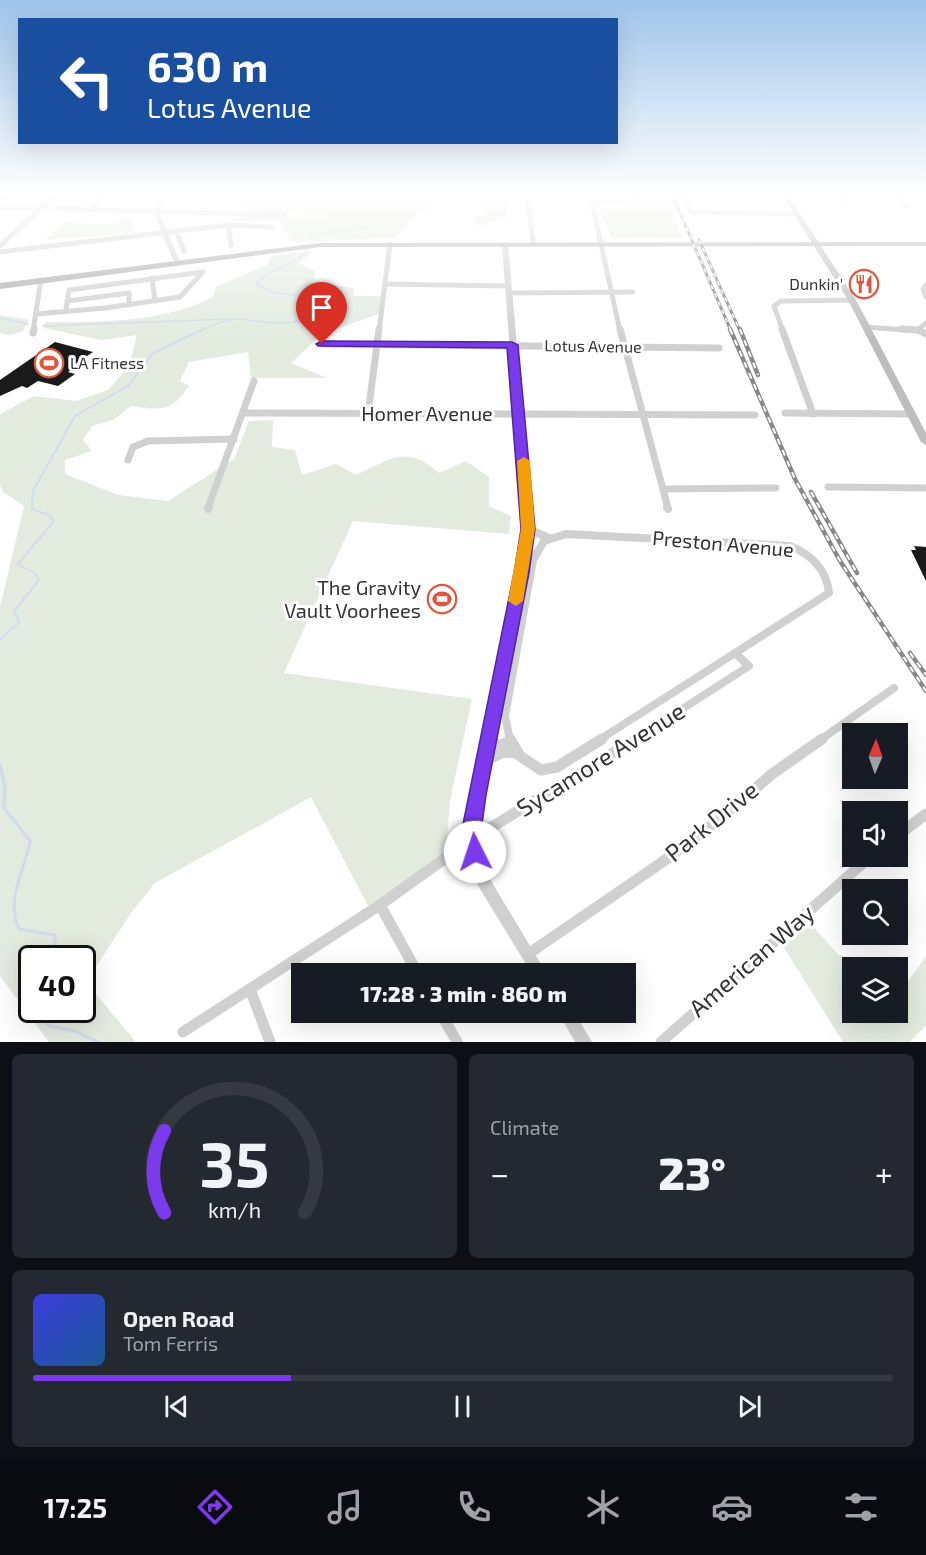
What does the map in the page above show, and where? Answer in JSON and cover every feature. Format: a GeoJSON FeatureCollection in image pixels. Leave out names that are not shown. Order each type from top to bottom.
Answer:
{"type":"FeatureCollection","features":[{"type":"Feature","properties":{"kind":"main road"},"geometry":{"type":"LineString","coordinates":[[816,244],[852,300],[926,442]]}},
{"type":"Feature","properties":{"kind":"main road"},"geometry":{"type":"LineString","coordinates":[[0,286],[303,246],[926,244]]}},
{"type":"Feature","properties":{"kind":"street"},"geometry":{"type":"LineString","coordinates":[[0,252],[77,243]]}},
{"type":"Feature","properties":{"kind":"street"},"geometry":{"type":"LineString","coordinates":[[169,243],[177,262]]}},
{"type":"Feature","properties":{"kind":"street"},"geometry":{"type":"LineString","coordinates":[[170,246],[181,244],[184,251]]}},
{"type":"Feature","properties":{"kind":"street"},"geometry":{"type":"LineString","coordinates":[[368,414],[390,244]]}},
{"type":"Feature","properties":{"kind":"street"},"geometry":{"type":"LineString","coordinates":[[505,244],[512,345],[520,415],[527,533],[483,762],[472,839],[482,879],[533,963]]}},
{"type":"Feature","properties":{"kind":"street"},"geometry":{"type":"LineString","coordinates":[[602,244],[602,257],[610,292],[668,509]]}},
{"type":"Feature","properties":{"kind":"street"},"geometry":{"type":"LineString","coordinates":[[36,314],[66,309],[129,305],[180,297],[202,272],[69,290],[66,309]]}},
{"type":"Feature","properties":{"kind":"street"},"geometry":{"type":"LineString","coordinates":[[152,278],[155,301]]}},
{"type":"Feature","properties":{"kind":"street"},"geometry":{"type":"LineString","coordinates":[[33,333],[41,280]]}},
{"type":"Feature","properties":{"kind":"street"},"geometry":{"type":"LineString","coordinates":[[385,284],[633,292]]}},
{"type":"Feature","properties":{"kind":"street"},"geometry":{"type":"LineString","coordinates":[[926,285],[923,289],[926,297]]}},
{"type":"Feature","properties":{"kind":"street"},"geometry":{"type":"LineString","coordinates":[[67,301],[129,293],[129,305]]}},
{"type":"Feature","properties":{"kind":"street"},"geometry":{"type":"LineString","coordinates":[[813,414],[775,303],[852,300]]}},
{"type":"Feature","properties":{"kind":"street"},"geometry":{"type":"LineString","coordinates":[[918,330],[926,323]]}},
{"type":"Feature","properties":{"kind":"street"},"geometry":{"type":"LineString","coordinates":[[866,327],[918,330],[926,334]]}},
{"type":"Feature","properties":{"kind":"street","name":"Lotus Avenue"},"geometry":{"type":"LineString","coordinates":[[322,344],[719,348]]}},
{"type":"Feature","properties":{"kind":"street"},"geometry":{"type":"LineString","coordinates":[[208,509],[254,381]]}},
{"type":"Feature","properties":{"kind":"street","name":"Homer Avenue"},"geometry":{"type":"LineString","coordinates":[[243,413],[755,415]]}},
{"type":"Feature","properties":{"kind":"street"},"geometry":{"type":"LineString","coordinates":[[785,413],[912,414]]}},
{"type":"Feature","properties":{"kind":"street"},"geometry":{"type":"LineString","coordinates":[[128,460],[133,447],[148,441],[234,439]]}},
{"type":"Feature","properties":{"kind":"street"},"geometry":{"type":"LineString","coordinates":[[828,487],[926,488]]}},
{"type":"Feature","properties":{"kind":"street"},"geometry":{"type":"LineString","coordinates":[[663,489],[776,488]]}},
{"type":"Feature","properties":{"kind":"street"},"geometry":{"type":"LineString","coordinates":[[527,533],[549,538]]}},
{"type":"Feature","properties":{"kind":"street"},"geometry":{"type":"LineString","coordinates":[[527,533],[539,546],[549,538]]}},
{"type":"Feature","properties":{"kind":"street","name":"Preston Avenue"},"geometry":{"type":"LineString","coordinates":[[539,546],[533,560],[505,716],[510,741],[518,753],[531,766],[549,770],[829,593],[824,576],[808,553],[786,546],[580,534],[549,538]]}},
{"type":"Feature","properties":{"kind":"street","name":"Sycamore Avenue"},"geometry":{"type":"LineString","coordinates":[[183,1032],[380,905],[472,839],[707,695],[749,666],[735,653]]}},
{"type":"Feature","properties":{"kind":"street","name":"Park Drive"},"geometry":{"type":"LineString","coordinates":[[528,954],[662,863],[720,819],[772,774],[894,688]]}},
{"type":"Feature","properties":{"kind":"street"},"geometry":{"type":"LineString","coordinates":[[487,743],[502,745],[510,741]]}},
{"type":"Feature","properties":{"kind":"street"},"geometry":{"type":"LineString","coordinates":[[483,762],[503,752],[518,753]]}},
{"type":"Feature","properties":{"kind":"street"},"geometry":{"type":"LineString","coordinates":[[908,828],[926,814]]}},
{"type":"Feature","properties":{"kind":"street","name":"American Way"},"geometry":{"type":"LineString","coordinates":[[661,1042],[859,867]]}},
{"type":"Feature","properties":{"kind":"street"},"geometry":{"type":"LineString","coordinates":[[380,905],[412,963]]}},
{"type":"Feature","properties":{"kind":"street"},"geometry":{"type":"LineString","coordinates":[[250,989],[270,1042]]}},
{"type":"Feature","properties":{"kind":"street"},"geometry":{"type":"LineString","coordinates":[[446,1023],[457,1042]]}},
{"type":"Feature","properties":{"kind":"street"},"geometry":{"type":"LineString","coordinates":[[572,1023],[584,1042]]}},
{"type":"Feature","properties":{"kind":"shaded area"},"geometry":{"type":"Polygon","coordinates":[[[313,251],[299,263],[316,272],[313,282],[354,288],[353,296],[385,296],[382,313],[322,334],[291,363],[327,378],[251,378],[248,352],[189,362],[180,381],[189,386],[176,401],[158,409],[131,406],[113,420],[92,426],[83,440],[92,451],[65,460],[65,474],[118,495],[168,501],[234,459],[249,421],[273,420],[272,447],[295,450],[302,475],[336,464],[356,475],[389,460],[407,457],[427,464],[439,473],[466,461],[489,477],[489,506],[511,516],[509,534],[353,521],[284,673],[472,699],[450,801],[446,849],[448,856],[369,908],[311,797],[155,883],[131,913],[96,967],[96,945],[18,945],[18,1000],[0,976],[0,607],[24,506],[3,492],[0,485],[0,414],[34,396],[76,401],[108,390],[129,366],[137,335],[101,340],[44,328],[45,322],[131,319],[173,312],[213,297],[216,287],[267,265],[272,256],[313,251]]]}},
{"type":"Feature","properties":{"kind":"shaded area"},"geometry":{"type":"Polygon","coordinates":[[[0,315],[29,320],[23,331],[10,335],[0,333],[0,315]]]}},
{"type":"Feature","properties":{"kind":"shaded area"},"geometry":{"type":"Polygon","coordinates":[[[809,922],[842,959],[842,1023],[908,1023],[908,981],[926,956],[926,1025],[910,1042],[843,1042],[781,943],[809,922]]]}},
{"type":"Feature","properties":{"kind":"shaded area"},"geometry":{"type":"Polygon","coordinates":[[[96,994],[136,1042],[49,1042],[35,1023],[96,1023],[96,994]]]}},
{"type":"Feature","properties":{"kind":"building","name":"LA Fitness"},"geometry":{"type":"Polygon","coordinates":[[[55,342],[93,352],[74,365],[77,366],[68,372],[75,374],[58,386],[38,381],[27,388],[22,386],[0,396],[0,380],[55,342]]]}},
{"type":"Feature","properties":{"kind":"building"},"geometry":{"type":"Polygon","coordinates":[[[914,546],[926,547],[926,581],[911,550],[916,550],[914,546]]]}},
{"type":"Feature","properties":{"kind":"waterway"},"geometry":{"type":"LineString","coordinates":[[203,329],[232,319],[270,323],[291,322],[311,313],[320,303],[314,297],[274,293],[256,284],[268,274],[303,255],[308,249]]}},
{"type":"Feature","properties":{"kind":"waterway"},"geometry":{"type":"LineString","coordinates":[[0,318],[28,324]]}},
{"type":"Feature","properties":{"kind":"waterway"},"geometry":{"type":"LineString","coordinates":[[43,326],[231,319]]}},
{"type":"Feature","properties":{"kind":"waterway"},"geometry":{"type":"LineString","coordinates":[[0,640],[19,622],[14,611],[39,580],[36,574],[18,564],[54,521],[49,515],[32,509],[33,491],[75,416],[128,386],[153,353],[203,329]]}},
{"type":"Feature","properties":{"kind":"waterway"},"geometry":{"type":"LineString","coordinates":[[199,331],[203,329]]}},
{"type":"Feature","properties":{"kind":"waterway"},"geometry":{"type":"LineString","coordinates":[[0,764],[5,788],[4,808],[30,841],[17,885],[15,918],[19,929],[55,935],[55,945]]}},
{"type":"Feature","properties":{"kind":"waterway"},"geometry":{"type":"LineString","coordinates":[[47,1023],[49,1026],[75,1031],[98,1042]]}},
{"type":"Feature","properties":{"kind":"railway"},"geometry":{"type":"LineString","coordinates":[[693,243],[731,331]]}},
{"type":"Feature","properties":{"kind":"railway"},"geometry":{"type":"LineString","coordinates":[[700,243],[740,331]]}},
{"type":"Feature","properties":{"kind":"railway"},"geometry":{"type":"LineString","coordinates":[[730,329],[795,479],[840,561],[926,691]]}},
{"type":"Feature","properties":{"kind":"railway"},"geometry":{"type":"LineString","coordinates":[[740,329],[758,375]]}},
{"type":"Feature","properties":{"kind":"railway"},"geometry":{"type":"LineString","coordinates":[[811,492],[857,573]]}},
{"type":"Feature","properties":{"kind":"railway"},"geometry":{"type":"LineString","coordinates":[[910,653],[926,675]]}},
{"type":"Feature","properties":{"kind":"slow traffic"},"geometry":{"type":"LineString","coordinates":[[516,601],[528,529],[524,461]]}},
{"type":"Feature","properties":{"kind":"place","name":"Dunkin'"},"geometry":{"type":"Point","coordinates":[864,284]}},
{"type":"Feature","properties":{"kind":"place","name":"LA Fitness"},"geometry":{"type":"Point","coordinates":[49,363]}},
{"type":"Feature","properties":{"kind":"place","name":"The Gravity Vault Voorhees"},"geometry":{"type":"Point","coordinates":[442,599]}},
{"type":"Feature","properties":{"kind":"route"},"geometry":{"type":"LineString","coordinates":[[322,344],[512,345],[520,415],[528,529],[522,573],[472,824],[475,852]]}}]}
